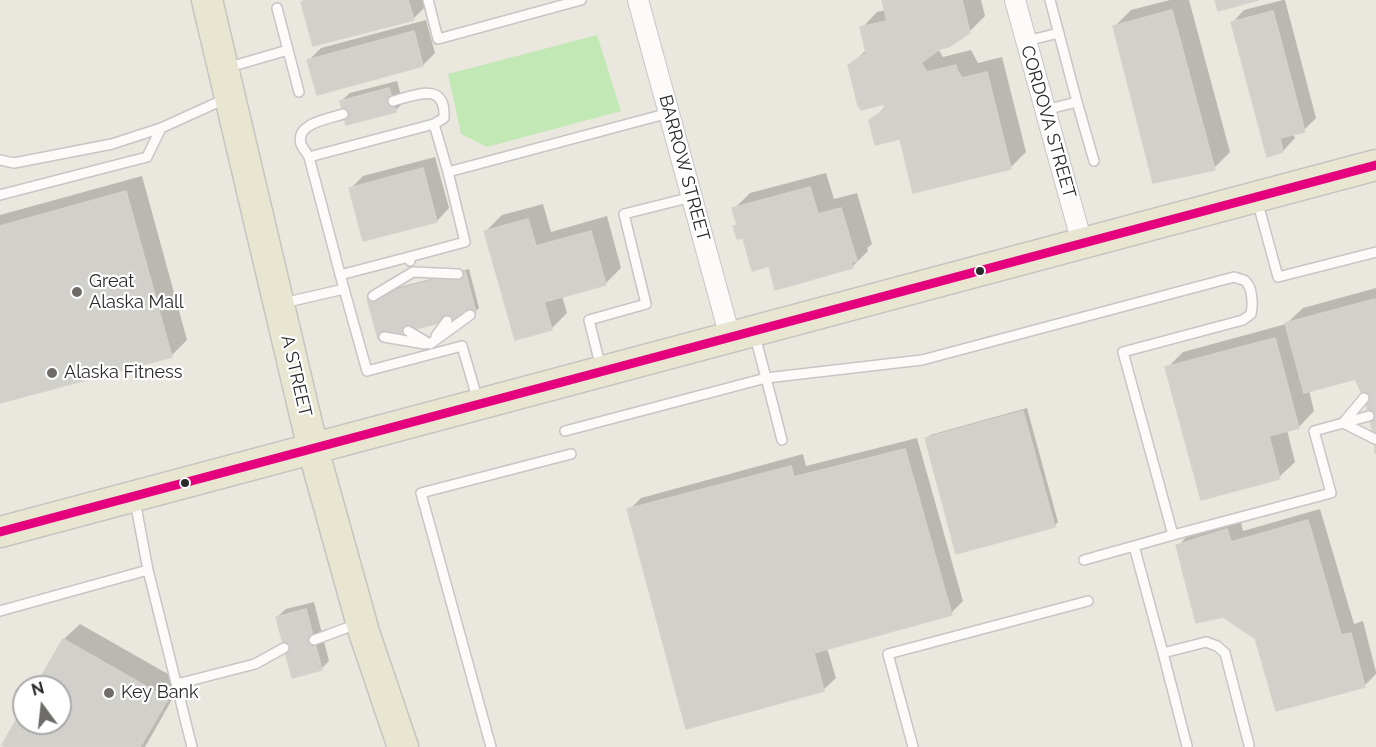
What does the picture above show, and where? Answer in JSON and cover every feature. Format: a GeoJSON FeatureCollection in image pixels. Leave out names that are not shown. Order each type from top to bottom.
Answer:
{"type":"FeatureCollection","features":[{"type":"Feature","properties":{"kind":"main road","name":"A STREET"},"geometry":{"type":"LineString","coordinates":[[207,0],[313,449],[361,622],[404,747]]}},
{"type":"Feature","properties":{"kind":"main road"},"geometry":{"type":"LineString","coordinates":[[0,532],[1376,165]]}},
{"type":"Feature","properties":{"kind":"street","name":"BARROW STREET"},"geometry":{"type":"LineString","coordinates":[[638,0],[692,197],[742,334]]}},
{"type":"Feature","properties":{"kind":"street","name":"CORDOVA STREET"},"geometry":{"type":"LineString","coordinates":[[1015,0],[1082,243]]}},
{"type":"Feature","properties":{"kind":"lane"},"geometry":{"type":"LineString","coordinates":[[428,0],[438,39],[578,0]]}},
{"type":"Feature","properties":{"kind":"lane"},"geometry":{"type":"LineString","coordinates":[[1050,0],[1094,161]]}},
{"type":"Feature","properties":{"kind":"lane"},"geometry":{"type":"LineString","coordinates":[[277,8],[300,92]]}},
{"type":"Feature","properties":{"kind":"lane"},"geometry":{"type":"LineString","coordinates":[[1026,42],[1059,33]]}},
{"type":"Feature","properties":{"kind":"lane"},"geometry":{"type":"LineString","coordinates":[[0,160],[14,163],[112,144],[161,128],[227,82],[288,50]]}},
{"type":"Feature","properties":{"kind":"lane"},"geometry":{"type":"LineString","coordinates":[[309,157],[434,124],[444,118],[445,105],[439,96],[428,93],[393,101]]}},
{"type":"Feature","properties":{"kind":"lane"},"geometry":{"type":"LineString","coordinates":[[1045,110],[1077,102]]}},
{"type":"Feature","properties":{"kind":"lane"},"geometry":{"type":"LineString","coordinates":[[448,172],[669,112]]}},
{"type":"Feature","properties":{"kind":"lane"},"geometry":{"type":"LineString","coordinates":[[343,114],[305,127],[301,134],[301,145],[309,157],[367,371],[431,349],[462,346],[478,404]]}},
{"type":"Feature","properties":{"kind":"lane"},"geometry":{"type":"LineString","coordinates":[[340,275],[465,242],[434,124]]}},
{"type":"Feature","properties":{"kind":"lane"},"geometry":{"type":"LineString","coordinates":[[0,195],[147,157],[161,128]]}},
{"type":"Feature","properties":{"kind":"lane"},"geometry":{"type":"LineString","coordinates":[[602,371],[589,320],[646,304],[624,214],[692,197]]}},
{"type":"Feature","properties":{"kind":"lane"},"geometry":{"type":"LineString","coordinates":[[1256,197],[1278,277],[1376,252]]}},
{"type":"Feature","properties":{"kind":"lane"},"geometry":{"type":"LineString","coordinates":[[409,257],[413,272]]}},
{"type":"Feature","properties":{"kind":"lane"},"geometry":{"type":"LineString","coordinates":[[413,272],[436,279]]}},
{"type":"Feature","properties":{"kind":"lane"},"geometry":{"type":"LineString","coordinates":[[397,290],[413,272]]}},
{"type":"Feature","properties":{"kind":"lane"},"geometry":{"type":"LineString","coordinates":[[373,296],[413,272],[458,274]]}},
{"type":"Feature","properties":{"kind":"lane"},"geometry":{"type":"LineString","coordinates":[[565,431],[766,378],[922,360],[1234,277],[1244,280],[1248,285],[1253,304],[1251,314],[1243,320],[1123,352],[1173,535]]}},
{"type":"Feature","properties":{"kind":"lane"},"geometry":{"type":"LineString","coordinates":[[279,304],[344,289]]}},
{"type":"Feature","properties":{"kind":"lane"},"geometry":{"type":"LineString","coordinates":[[431,349],[470,315]]}},
{"type":"Feature","properties":{"kind":"lane"},"geometry":{"type":"LineString","coordinates":[[431,349],[447,321]]}},
{"type":"Feature","properties":{"kind":"lane"},"geometry":{"type":"LineString","coordinates":[[408,331],[431,349]]}},
{"type":"Feature","properties":{"kind":"lane"},"geometry":{"type":"LineString","coordinates":[[742,334],[766,378],[782,440]]}},
{"type":"Feature","properties":{"kind":"lane"},"geometry":{"type":"LineString","coordinates":[[384,338],[431,349]]}},
{"type":"Feature","properties":{"kind":"lane"},"geometry":{"type":"LineString","coordinates":[[1343,423],[1364,398]]}},
{"type":"Feature","properties":{"kind":"lane"},"geometry":{"type":"LineString","coordinates":[[1084,560],[1331,493],[1314,431],[1369,416]]}},
{"type":"Feature","properties":{"kind":"lane"},"geometry":{"type":"LineString","coordinates":[[1343,423],[1375,439]]}},
{"type":"Feature","properties":{"kind":"lane"},"geometry":{"type":"LineString","coordinates":[[491,747],[421,493],[571,454]]}},
{"type":"Feature","properties":{"kind":"lane"},"geometry":{"type":"LineString","coordinates":[[134,496],[148,570],[192,747]]}},
{"type":"Feature","properties":{"kind":"lane"},"geometry":{"type":"LineString","coordinates":[[1134,546],[1187,746]]}},
{"type":"Feature","properties":{"kind":"lane"},"geometry":{"type":"LineString","coordinates":[[0,611],[148,570]]}},
{"type":"Feature","properties":{"kind":"lane"},"geometry":{"type":"LineString","coordinates":[[913,747],[888,654],[1088,601]]}},
{"type":"Feature","properties":{"kind":"lane"},"geometry":{"type":"LineString","coordinates":[[314,640],[361,622]]}},
{"type":"Feature","properties":{"kind":"lane"},"geometry":{"type":"LineString","coordinates":[[1163,653],[1206,642],[1217,646],[1225,653],[1249,745]]}},
{"type":"Feature","properties":{"kind":"lane"},"geometry":{"type":"LineString","coordinates":[[177,684],[255,664],[284,648]]}},
{"type":"Feature","properties":{"kind":"green space"},"geometry":{"type":"Polygon","coordinates":[[[597,35],[621,111],[487,147],[461,134],[448,74],[597,35]]]}},
{"type":"Feature","properties":{"kind":"building"},"geometry":{"type":"Polygon","coordinates":[[[308,0],[408,0],[414,20],[313,46],[301,2],[308,0]]]}},
{"type":"Feature","properties":{"kind":"building"},"geometry":{"type":"Polygon","coordinates":[[[882,0],[962,0],[970,33],[949,47],[940,49],[921,63],[927,72],[956,65],[962,78],[987,72],[1011,169],[913,193],[900,139],[875,145],[869,120],[885,110],[884,104],[861,110],[848,65],[866,53],[860,27],[887,21],[882,0]]]}},
{"type":"Feature","properties":{"kind":"building"},"geometry":{"type":"Polygon","coordinates":[[[1215,0],[1258,0],[1218,11],[1215,0]]]}},
{"type":"Feature","properties":{"kind":"building"},"geometry":{"type":"Polygon","coordinates":[[[1172,10],[1215,170],[1153,183],[1113,26],[1172,10]]]}},
{"type":"Feature","properties":{"kind":"building"},"geometry":{"type":"Polygon","coordinates":[[[1273,11],[1305,132],[1280,138],[1283,152],[1267,157],[1231,22],[1273,11]]]}},
{"type":"Feature","properties":{"kind":"building"},"geometry":{"type":"Polygon","coordinates":[[[414,31],[423,66],[317,95],[307,60],[414,31]]]}},
{"type":"Feature","properties":{"kind":"building"},"geometry":{"type":"Polygon","coordinates":[[[389,88],[396,112],[346,125],[340,101],[389,88]]]}},
{"type":"Feature","properties":{"kind":"building"},"geometry":{"type":"Polygon","coordinates":[[[423,168],[437,222],[363,241],[349,188],[423,168]]]}},
{"type":"Feature","properties":{"kind":"building"},"geometry":{"type":"Polygon","coordinates":[[[810,187],[818,214],[841,208],[857,261],[851,262],[853,268],[775,290],[769,266],[752,271],[743,238],[737,239],[733,226],[737,225],[732,208],[810,187]]]}},
{"type":"Feature","properties":{"kind":"building","name":"Great Alaska Mall"},"geometry":{"type":"Polygon","coordinates":[[[126,191],[172,357],[0,403],[0,226],[126,191]]]}},
{"type":"Feature","properties":{"kind":"building"},"geometry":{"type":"Polygon","coordinates":[[[528,219],[536,246],[591,231],[606,285],[544,302],[552,330],[515,340],[484,231],[528,219]]]}},
{"type":"Feature","properties":{"kind":"building"},"geometry":{"type":"Polygon","coordinates":[[[465,271],[476,313],[378,339],[367,298],[465,271]]]}},
{"type":"Feature","properties":{"kind":"building"},"geometry":{"type":"Polygon","coordinates":[[[1375,299],[1376,452],[1375,453],[1375,439],[1364,398],[1355,379],[1304,393],[1285,323],[1375,299]]]}},
{"type":"Feature","properties":{"kind":"building"},"geometry":{"type":"Polygon","coordinates":[[[1275,338],[1299,428],[1269,436],[1280,479],[1201,500],[1165,367],[1275,338]]]}},
{"type":"Feature","properties":{"kind":"building"},"geometry":{"type":"Polygon","coordinates":[[[1023,411],[1055,527],[956,554],[925,438],[1023,411]]]}},
{"type":"Feature","properties":{"kind":"building"},"geometry":{"type":"Polygon","coordinates":[[[905,449],[952,615],[814,653],[824,691],[686,729],[627,509],[791,466],[794,477],[905,449]]]}},
{"type":"Feature","properties":{"kind":"building"},"geometry":{"type":"Polygon","coordinates":[[[1308,520],[1341,635],[1351,633],[1365,687],[1276,711],[1255,638],[1223,617],[1196,623],[1176,545],[1227,529],[1231,542],[1308,520]]]}},
{"type":"Feature","properties":{"kind":"building"},"geometry":{"type":"Polygon","coordinates":[[[306,609],[322,670],[292,678],[276,617],[306,609]]]}},
{"type":"Feature","properties":{"kind":"building","name":"Key Bank"},"geometry":{"type":"Polygon","coordinates":[[[63,639],[168,699],[140,747],[7,747],[2,745],[12,727],[12,735],[72,735],[72,675],[42,675],[63,639]]]}},
{"type":"Feature","properties":{"kind":"transit line"},"geometry":{"type":"LineString","coordinates":[[0,532],[1376,165]]}},
{"type":"Feature","properties":{"kind":"place","name":"Great Alaska Mall"},"geometry":{"type":"Point","coordinates":[77,292]}},
{"type":"Feature","properties":{"kind":"place","name":"Alaska Fitness"},"geometry":{"type":"Point","coordinates":[52,373]}},
{"type":"Feature","properties":{"kind":"place","name":"Key Bank"},"geometry":{"type":"Point","coordinates":[109,693]}}]}
